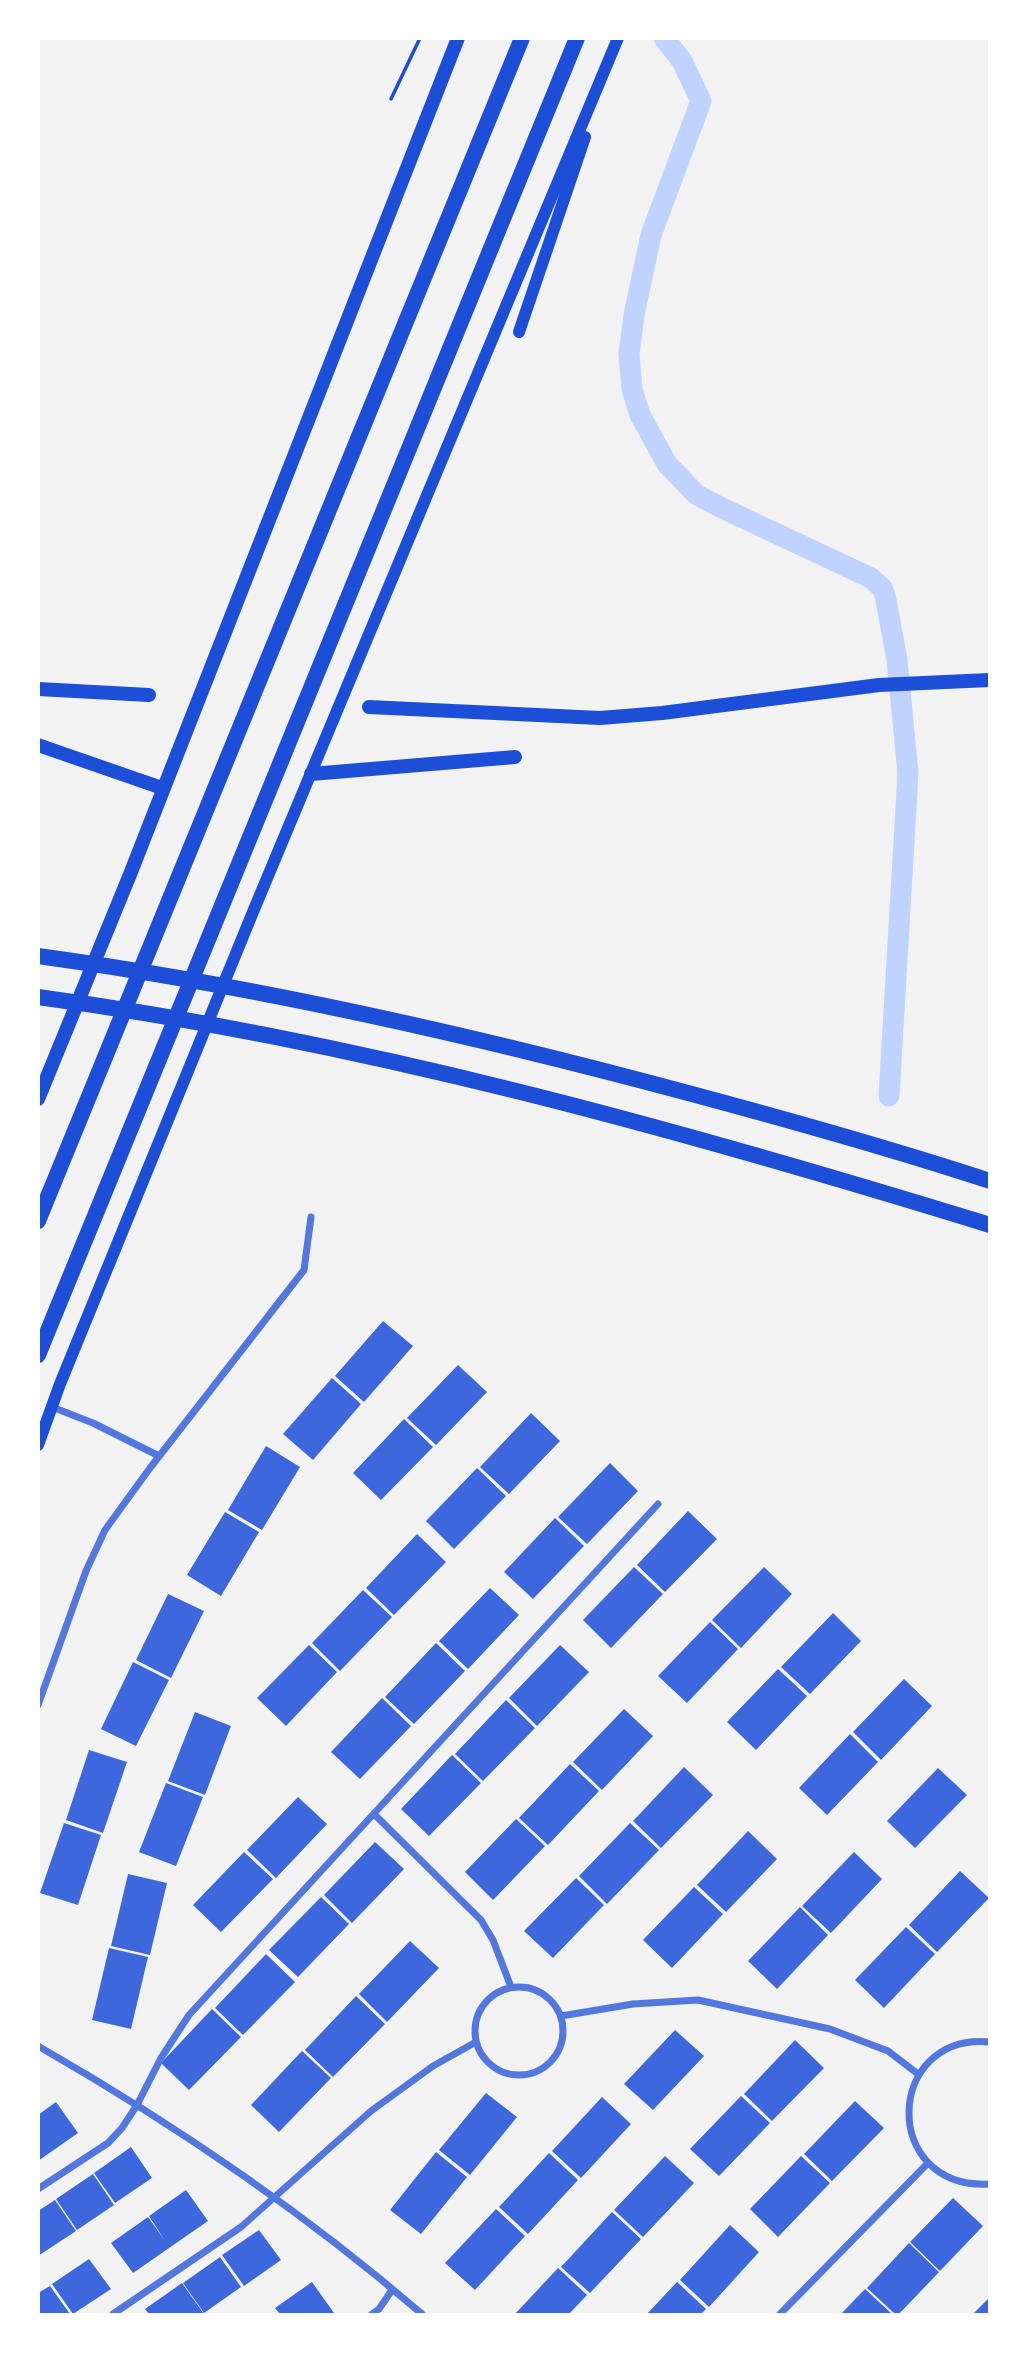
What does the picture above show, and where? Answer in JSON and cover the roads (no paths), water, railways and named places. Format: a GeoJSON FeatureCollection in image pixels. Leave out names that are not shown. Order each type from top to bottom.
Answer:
{"type":"FeatureCollection","features":[{"type":"Feature","properties":{"kind":"highway"},"geometry":{"type":"LineString","coordinates":[[38,1221],[522,38]]}},
{"type":"Feature","properties":{"kind":"highway"},"geometry":{"type":"LineString","coordinates":[[38,1355],[577,38]]}},
{"type":"Feature","properties":{"kind":"highway"},"geometry":{"type":"LineString","coordinates":[[38,956],[117,967],[308,1001],[550,1057],[709,1099],[989,1181]]}},
{"type":"Feature","properties":{"kind":"highway"},"geometry":{"type":"LineString","coordinates":[[38,997],[180,1018],[287,1038],[438,1073],[699,1139],[989,1225]]}},
{"type":"Feature","properties":{"kind":"main road"},"geometry":{"type":"LineString","coordinates":[[38,1098],[458,38]]}},
{"type":"Feature","properties":{"kind":"main road"},"geometry":{"type":"LineString","coordinates":[[519,332],[619,38]]}},
{"type":"Feature","properties":{"kind":"main road"},"geometry":{"type":"LineString","coordinates":[[38,1445],[149,1166],[619,38]]}},
{"type":"Feature","properties":{"kind":"main road"},"geometry":{"type":"LineString","coordinates":[[920,682],[989,670]]}},
{"type":"Feature","properties":{"kind":"main road"},"geometry":{"type":"LineString","coordinates":[[369,707],[600,718],[662,713],[879,685],[989,680]]}},
{"type":"Feature","properties":{"kind":"main road"},"geometry":{"type":"LineString","coordinates":[[38,689],[149,695]]}},
{"type":"Feature","properties":{"kind":"main road"},"geometry":{"type":"LineString","coordinates":[[38,745],[162,788]]}},
{"type":"Feature","properties":{"kind":"main road"},"geometry":{"type":"LineString","coordinates":[[311,774],[515,757]]}},
{"type":"Feature","properties":{"kind":"street"},"geometry":{"type":"LineString","coordinates":[[38,1705],[86,1571],[105,1530],[304,1270],[311,1217]]}},
{"type":"Feature","properties":{"kind":"street"},"geometry":{"type":"LineString","coordinates":[[52,1406],[159,1456]]}},
{"type":"Feature","properties":{"kind":"street"},"geometry":{"type":"LineString","coordinates":[[38,2189],[108,2143],[122,2128],[161,2058],[190,2015],[658,1504]]}},
{"type":"Feature","properties":{"kind":"street"},"geometry":{"type":"LineString","coordinates":[[374,1814],[481,1920],[493,1940],[511,1987]]}},
{"type":"Feature","properties":{"kind":"street"},"geometry":{"type":"LineString","coordinates":[[511,1987],[530,1988],[544,1994],[554,2003],[561,2015],[564,2029],[562,2043],[547,2066],[520,2076],[506,2074],[492,2067],[482,2056],[476,2042],[475,2027],[479,2012],[488,2000],[511,1987]]}},
{"type":"Feature","properties":{"kind":"street"},"geometry":{"type":"LineString","coordinates":[[561,2015],[633,2004],[698,2000],[830,2029],[888,2050],[918,2074]]}},
{"type":"Feature","properties":{"kind":"street"},"geometry":{"type":"LineString","coordinates":[[989,2042],[976,2040],[954,2045],[934,2057],[918,2074],[909,2096],[908,2119],[913,2143],[928,2163],[948,2178],[971,2185],[989,2184]]}},
{"type":"Feature","properties":{"kind":"street"},"geometry":{"type":"LineString","coordinates":[[113,2315],[241,2227],[370,2111],[433,2066],[476,2042]]}},
{"type":"Feature","properties":{"kind":"street"},"geometry":{"type":"LineString","coordinates":[[38,2046],[137,2105],[274,2195],[422,2315]]}},
{"type":"Feature","properties":{"kind":"street"},"geometry":{"type":"LineString","coordinates":[[780,2315],[928,2163]]}},
{"type":"Feature","properties":{"kind":"street"},"geometry":{"type":"LineString","coordinates":[[372,2315],[392,2290]]}},
{"type":"Feature","properties":{"kind":"waterway"},"geometry":{"type":"LineString","coordinates":[[664,38],[682,61],[701,101],[651,235],[634,315],[629,354],[632,389],[640,415],[667,464],[697,495],[871,578],[882,588],[885,595],[897,660],[908,773],[889,1096]]}}]}
